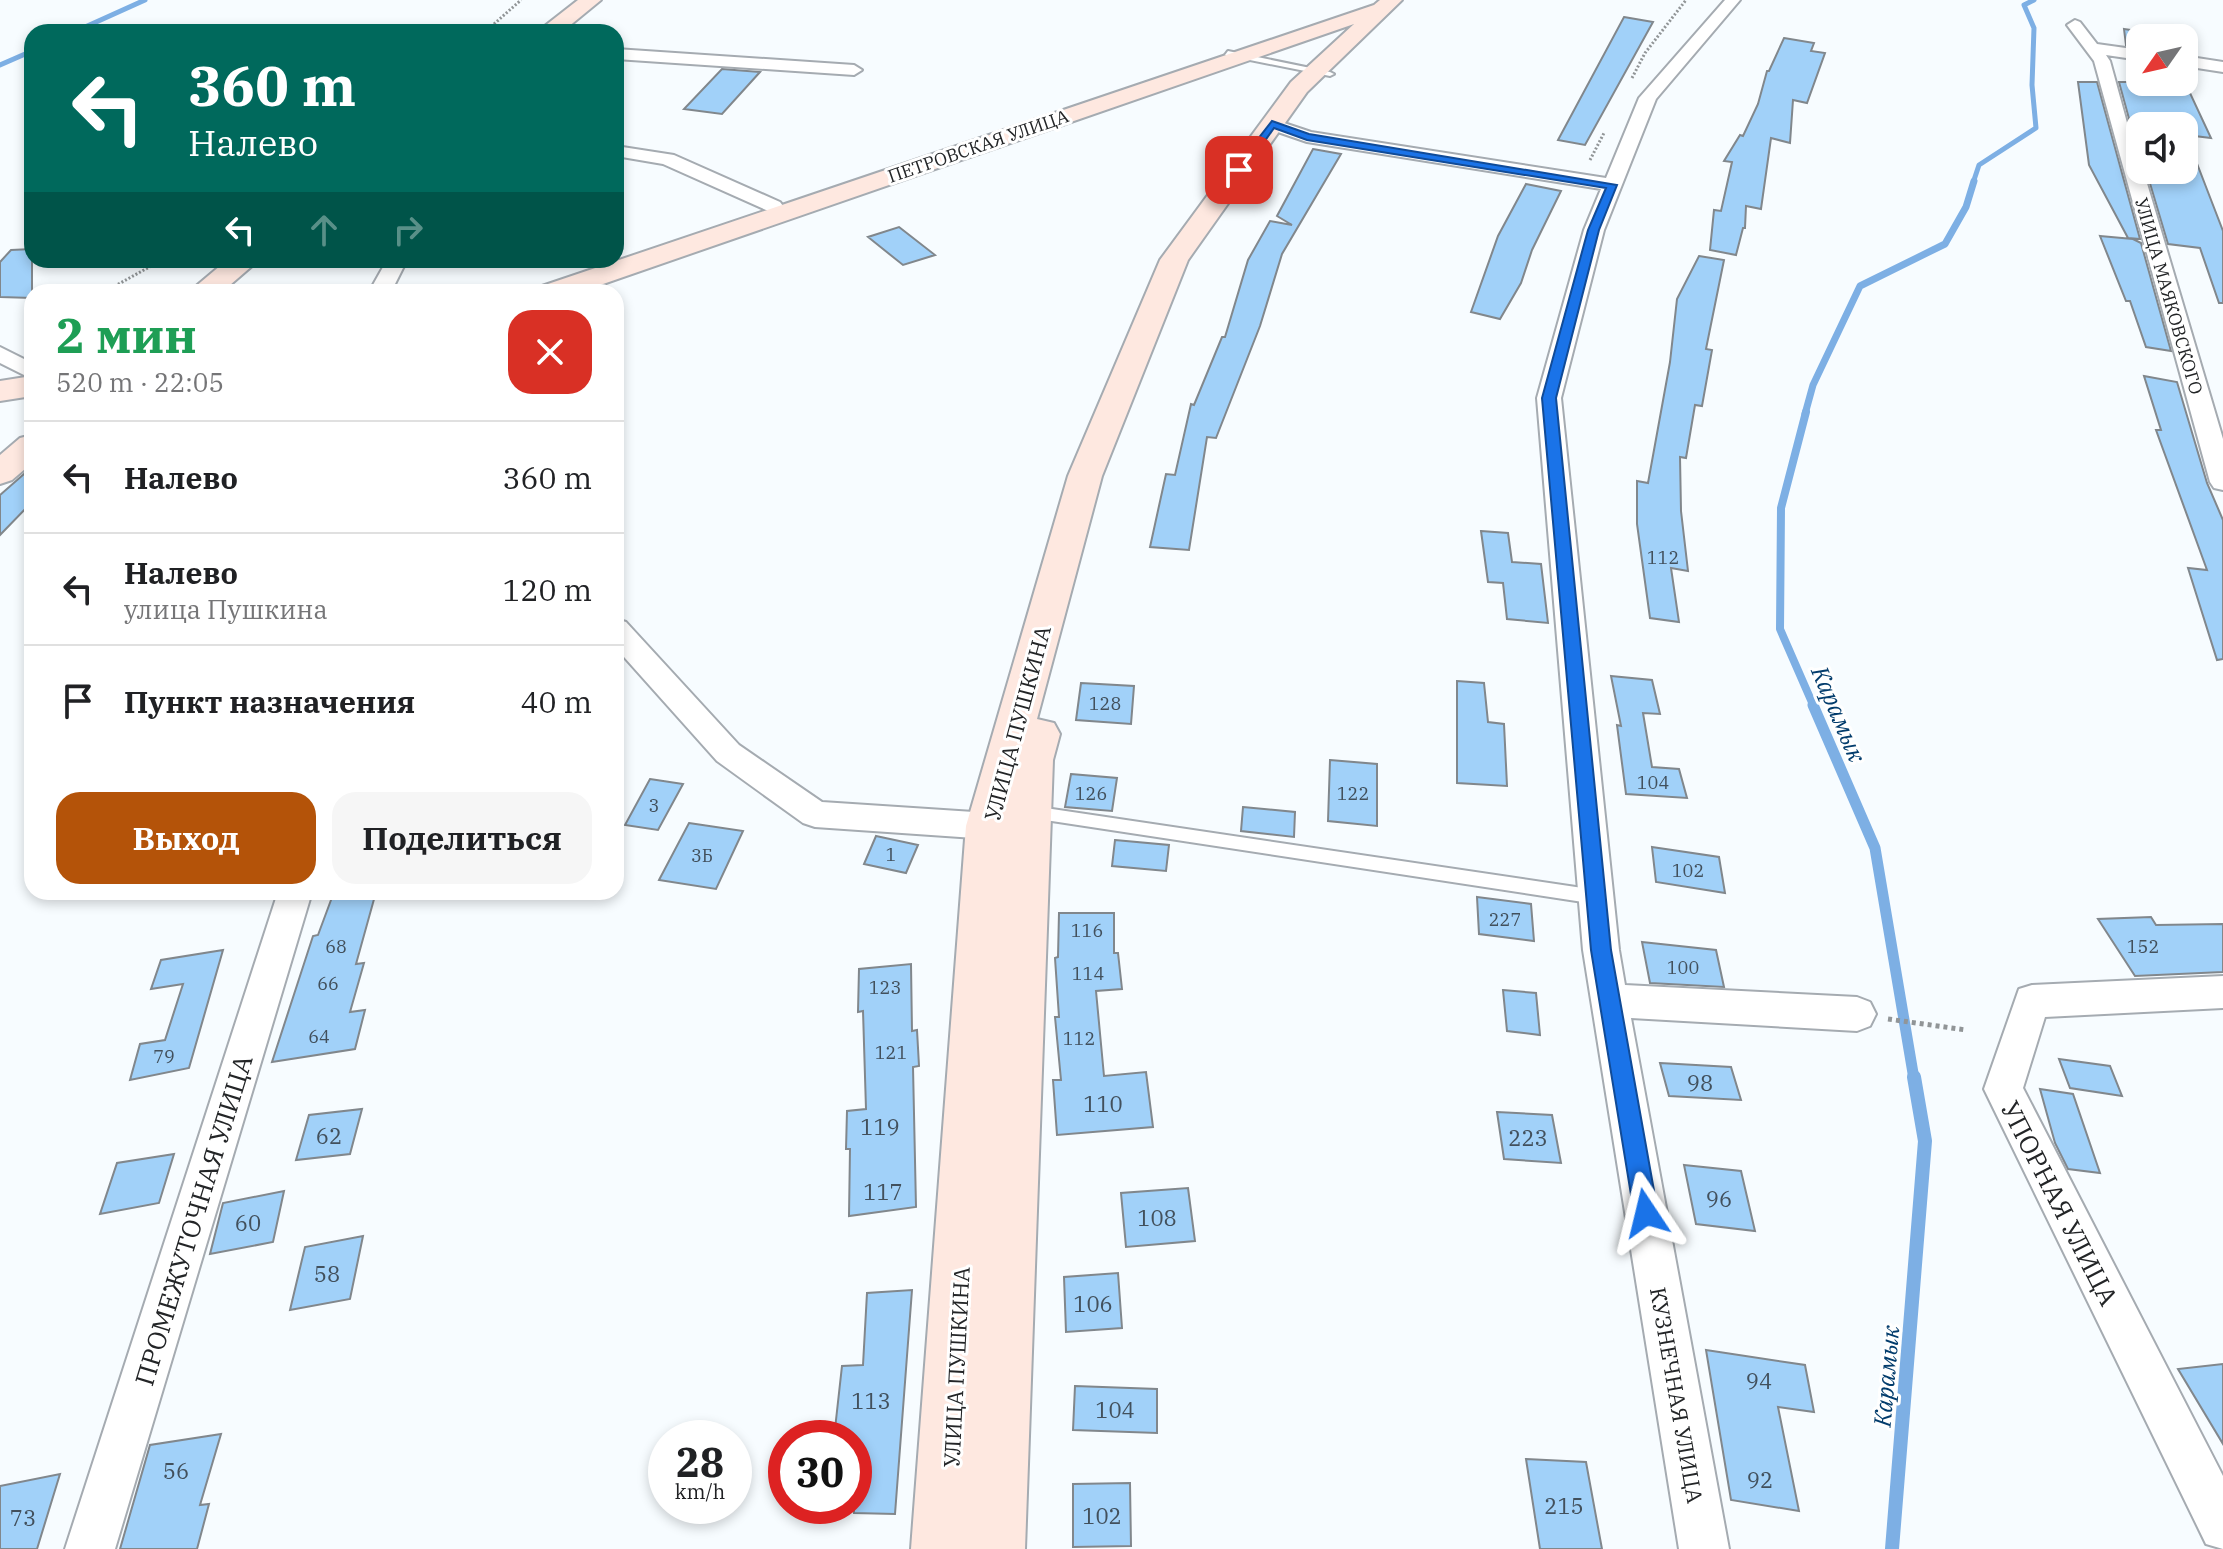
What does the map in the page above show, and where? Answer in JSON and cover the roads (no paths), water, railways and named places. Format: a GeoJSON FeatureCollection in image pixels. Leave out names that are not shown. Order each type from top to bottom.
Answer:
{"type":"FeatureCollection","features":[{"type":"Feature","properties":{"kind":"street"},"geometry":{"type":"LineString","coordinates":[[559,24],[591,0]]}},
{"type":"Feature","properties":{"kind":"street","name":"КУЗНЕЧНАЯ УЛИЦА"},"geometry":{"type":"LineString","coordinates":[[1704,1549],[1609,1000],[1596,897],[1549,398],[1594,230],[1648,98],[1733,0]]}},
{"type":"Feature","properties":{"kind":"street","name":"ПЕТРОВСКАЯ УЛИЦА"},"geometry":{"type":"LineString","coordinates":[[624,263],[1242,60],[1394,1]]}},
{"type":"Feature","properties":{"kind":"street","name":"УЛИЦА ПУШКИНА"},"geometry":{"type":"LineString","coordinates":[[945,1549],[989,826],[1008,748],[1091,462],[1174,260],[1279,127],[1315,88],[1323,72],[1394,1]]}},
{"type":"Feature","properties":{"kind":"street","name":"УЛИЦА МАЯКОВСКОГО"},"geometry":{"type":"LineString","coordinates":[[2075,25],[2102,61],[2223,482]]}},
{"type":"Feature","properties":{"kind":"street"},"geometry":{"type":"LineString","coordinates":[[2092,48],[2126,53]]}},
{"type":"Feature","properties":{"kind":"street"},"geometry":{"type":"LineString","coordinates":[[624,55],[854,70]]}},
{"type":"Feature","properties":{"kind":"street"},"geometry":{"type":"LineString","coordinates":[[624,257],[773,206],[1242,60]]}},
{"type":"Feature","properties":{"kind":"street"},"geometry":{"type":"LineString","coordinates":[[2198,63],[2223,67]]}},
{"type":"Feature","properties":{"kind":"street"},"geometry":{"type":"LineString","coordinates":[[1279,127],[1307,137],[1612,185]]}},
{"type":"Feature","properties":{"kind":"street","name":"УЛИЦА ПУШКИНА"},"geometry":{"type":"LineString","coordinates":[[991,1549],[1031,760],[1115,476],[1196,264],[1279,127]]}},
{"type":"Feature","properties":{"kind":"street"},"geometry":{"type":"LineString","coordinates":[[624,152],[667,159],[773,206]]}},
{"type":"Feature","properties":{"kind":"street"},"geometry":{"type":"LineString","coordinates":[[214,284],[235,268]]}},
{"type":"Feature","properties":{"kind":"street"},"geometry":{"type":"LineString","coordinates":[[556,284],[595,268]]}},
{"type":"Feature","properties":{"kind":"street","name":"ПЕТРОВСКАЯ УЛИЦА"},"geometry":{"type":"LineString","coordinates":[[560,284],[609,268]]}},
{"type":"Feature","properties":{"kind":"street"},"geometry":{"type":"LineString","coordinates":[[0,354],[24,368]]}},
{"type":"Feature","properties":{"kind":"street"},"geometry":{"type":"LineString","coordinates":[[0,391],[24,387]]}},
{"type":"Feature","properties":{"kind":"street"},"geometry":{"type":"LineString","coordinates":[[0,402],[24,398]]}},
{"type":"Feature","properties":{"kind":"street"},"geometry":{"type":"LineString","coordinates":[[0,473],[24,452]]}},
{"type":"Feature","properties":{"kind":"street"},"geometry":{"type":"LineString","coordinates":[[624,638],[728,753],[815,814],[989,826]]}},
{"type":"Feature","properties":{"kind":"street","name":"ПРОМЕЖУТОЧНАЯ УЛИЦА"},"geometry":{"type":"LineString","coordinates":[[90,1549],[293,900]]}},
{"type":"Feature","properties":{"kind":"street","name":"УПОРНАЯ УЛИЦА"},"geometry":{"type":"LineString","coordinates":[[2223,992],[2032,1001],[2003,1089],[2223,1527]]}},
{"type":"Feature","properties":{"kind":"street"},"geometry":{"type":"LineString","coordinates":[[1609,1000],[1857,1014]]}},
{"type":"Feature","properties":{"kind":"lane"},"geometry":{"type":"LineString","coordinates":[[1242,60],[1323,72]]}},
{"type":"Feature","properties":{"kind":"lane"},"geometry":{"type":"LineString","coordinates":[[989,826],[1028,811],[1596,897]]}},
{"type":"Feature","properties":{"kind":"waterway"},"geometry":{"type":"LineString","coordinates":[[92,24],[145,0]]}},
{"type":"Feature","properties":{"kind":"waterway","name":"Карамык"},"geometry":{"type":"LineString","coordinates":[[1973,183],[1979,165],[2036,128],[2032,85],[2034,28],[2024,5],[2034,0]]}},
{"type":"Feature","properties":{"kind":"waterway"},"geometry":{"type":"LineString","coordinates":[[0,65],[24,54]]}},
{"type":"Feature","properties":{"kind":"waterway","name":"Карамык"},"geometry":{"type":"LineString","coordinates":[[1805,414],[1813,385],[1860,286],[1945,244],[1966,207],[1974,181]]}},
{"type":"Feature","properties":{"kind":"waterway","name":"Карамык"},"geometry":{"type":"LineString","coordinates":[[1806,412],[1781,508],[1780,629],[1814,707]]}},
{"type":"Feature","properties":{"kind":"waterway","name":"Карамык"},"geometry":{"type":"LineString","coordinates":[[1813,705],[1875,848],[1914,1079]]}},
{"type":"Feature","properties":{"kind":"waterway","name":"Карамык"},"geometry":{"type":"LineString","coordinates":[[1892,1549],[1925,1141],[1914,1077]]}}]}
